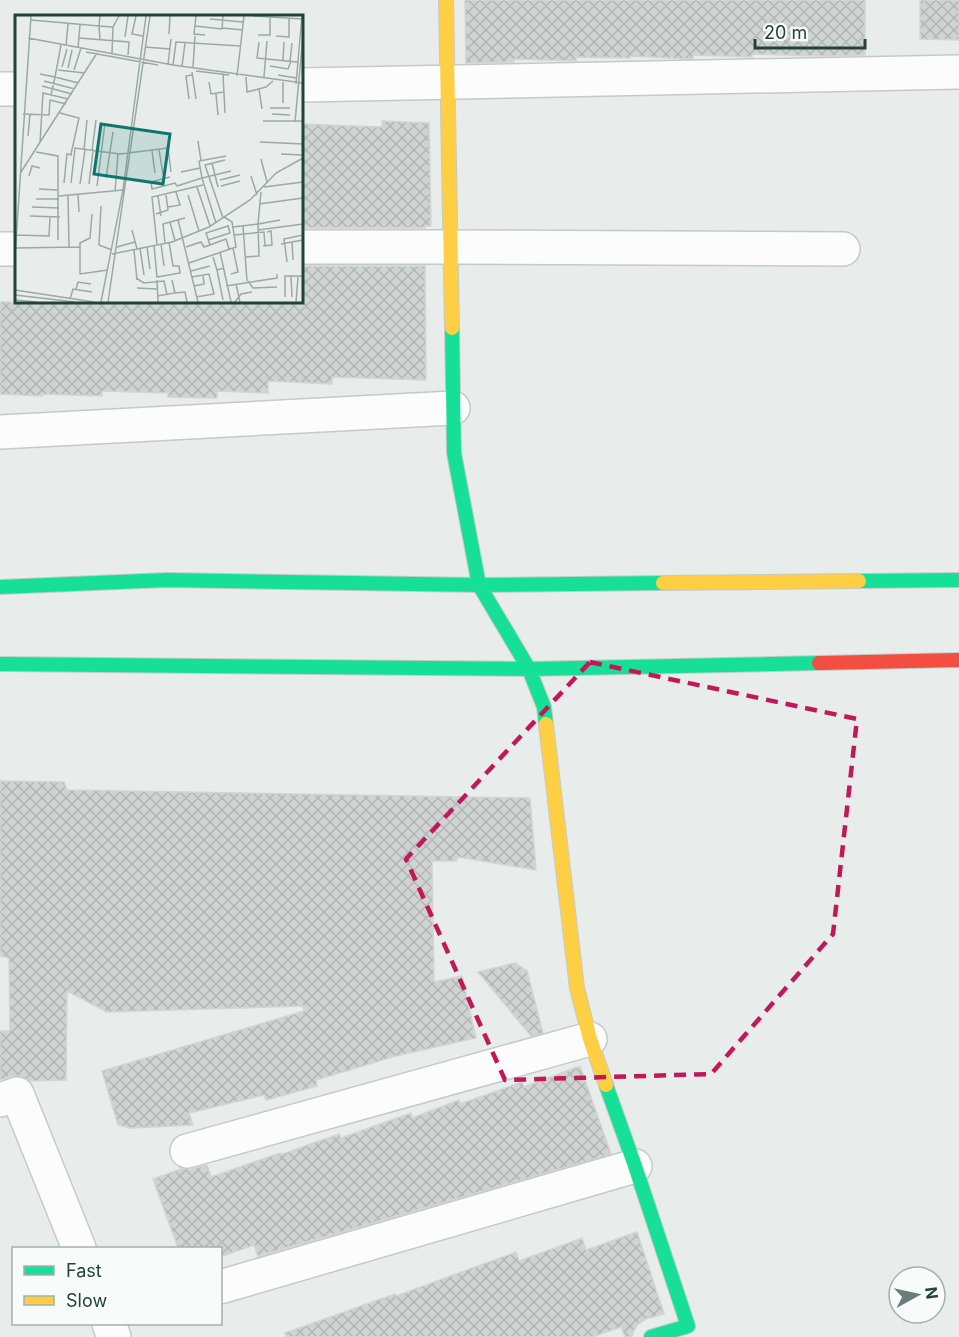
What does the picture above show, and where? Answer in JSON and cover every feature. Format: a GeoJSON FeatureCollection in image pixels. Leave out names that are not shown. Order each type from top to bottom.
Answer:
{"type":"FeatureCollection","features":[{"type":"Feature","properties":{"kind":"street"},"geometry":{"type":"LineString","coordinates":[[446,0],[454,453],[479,585],[529,669],[544,707],[577,988],[590,1039],[688,1326],[651,1337]]}},
{"type":"Feature","properties":{"kind":"street"},"geometry":{"type":"LineString","coordinates":[[303,85],[959,72]]}},
{"type":"Feature","properties":{"kind":"street"},"geometry":{"type":"LineString","coordinates":[[303,247],[843,249]]}},
{"type":"Feature","properties":{"kind":"street"},"geometry":{"type":"LineString","coordinates":[[0,432],[453,408]]}},
{"type":"Feature","properties":{"kind":"street"},"geometry":{"type":"LineString","coordinates":[[0,587],[167,580],[479,585],[959,580]]}},
{"type":"Feature","properties":{"kind":"street"},"geometry":{"type":"LineString","coordinates":[[0,664],[529,669],[959,660]]}},
{"type":"Feature","properties":{"kind":"street"},"geometry":{"type":"LineString","coordinates":[[188,1151],[590,1039]]}},
{"type":"Feature","properties":{"kind":"street"},"geometry":{"type":"LineString","coordinates":[[0,1100],[17,1094],[79,1247]]}},
{"type":"Feature","properties":{"kind":"street"},"geometry":{"type":"LineString","coordinates":[[222,1286],[635,1166]]}},
{"type":"Feature","properties":{"kind":"highlighted area"},"geometry":{"type":"Polygon","coordinates":[[[590,662],[857,719],[833,934],[711,1074],[505,1080],[406,859],[590,662]]]}},
{"type":"Feature","properties":{"kind":"building"},"geometry":{"type":"Polygon","coordinates":[[[465,0],[865,0],[865,55],[752,54],[752,57],[693,55],[693,59],[630,56],[630,58],[576,57],[576,61],[514,59],[514,62],[466,63],[465,0]]]}},
{"type":"Feature","properties":{"kind":"building"},"geometry":{"type":"Polygon","coordinates":[[[920,0],[959,0],[959,40],[920,39],[920,0]]]}},
{"type":"Feature","properties":{"kind":"building"},"geometry":{"type":"Polygon","coordinates":[[[382,121],[429,123],[431,226],[425,226],[425,228],[303,228],[303,124],[382,127],[382,121]]]}},
{"type":"Feature","properties":{"kind":"building"},"geometry":{"type":"Polygon","coordinates":[[[303,266],[425,266],[426,380],[332,377],[332,384],[268,381],[268,393],[217,391],[217,398],[168,397],[168,393],[102,391],[102,396],[0,394],[0,302],[303,303],[303,266]]]}},
{"type":"Feature","properties":{"kind":"building"},"geometry":{"type":"Polygon","coordinates":[[[0,781],[64,782],[67,790],[530,798],[536,870],[458,857],[456,861],[432,861],[434,982],[462,976],[476,1038],[396,1056],[316,1080],[317,1086],[266,1100],[264,1095],[189,1113],[193,1125],[130,1128],[118,1125],[102,1071],[304,1011],[303,1006],[107,1012],[67,991],[66,1080],[30,1081],[20,1076],[11,1076],[0,1080],[0,1031],[10,1031],[9,958],[0,956],[0,781]]]}},
{"type":"Feature","properties":{"kind":"building"},"geometry":{"type":"Polygon","coordinates":[[[515,963],[527,971],[543,1033],[531,1036],[478,972],[515,963]]]}},
{"type":"Feature","properties":{"kind":"building"},"geometry":{"type":"Polygon","coordinates":[[[580,1066],[611,1154],[258,1256],[254,1245],[222,1256],[222,1247],[178,1247],[153,1179],[181,1169],[207,1165],[211,1177],[339,1134],[341,1138],[411,1113],[412,1118],[459,1100],[460,1104],[522,1082],[524,1087],[580,1066]]]}},
{"type":"Feature","properties":{"kind":"building"},"geometry":{"type":"Polygon","coordinates":[[[637,1232],[664,1314],[638,1324],[633,1335],[628,1337],[625,1337],[621,1327],[592,1337],[286,1337],[285,1333],[395,1294],[396,1296],[516,1252],[519,1261],[582,1238],[586,1250],[637,1232]]]}},
{"type":"Feature","properties":{"kind":"traffic: fast"},"geometry":{"type":"LineString","coordinates":[[452,328],[454,453],[479,585],[529,669],[544,707],[546,724]]}},
{"type":"Feature","properties":{"kind":"traffic: fast"},"geometry":{"type":"LineString","coordinates":[[0,587],[167,580],[479,585],[663,583]]}},
{"type":"Feature","properties":{"kind":"traffic: fast"},"geometry":{"type":"LineString","coordinates":[[859,581],[959,580]]}},
{"type":"Feature","properties":{"kind":"traffic: fast"},"geometry":{"type":"LineString","coordinates":[[0,664],[529,669],[819,663]]}},
{"type":"Feature","properties":{"kind":"traffic: fast"},"geometry":{"type":"LineString","coordinates":[[606,1085],[688,1326],[651,1337]]}},
{"type":"Feature","properties":{"kind":"traffic: slow"},"geometry":{"type":"LineString","coordinates":[[446,0],[452,328]]}},
{"type":"Feature","properties":{"kind":"traffic: slow"},"geometry":{"type":"LineString","coordinates":[[663,583],[859,581]]}},
{"type":"Feature","properties":{"kind":"traffic: slow"},"geometry":{"type":"LineString","coordinates":[[546,724],[577,988],[590,1039],[606,1085]]}},
{"type":"Feature","properties":{"kind":"traffic: jam"},"geometry":{"type":"LineString","coordinates":[[819,663],[959,660]]}}]}
